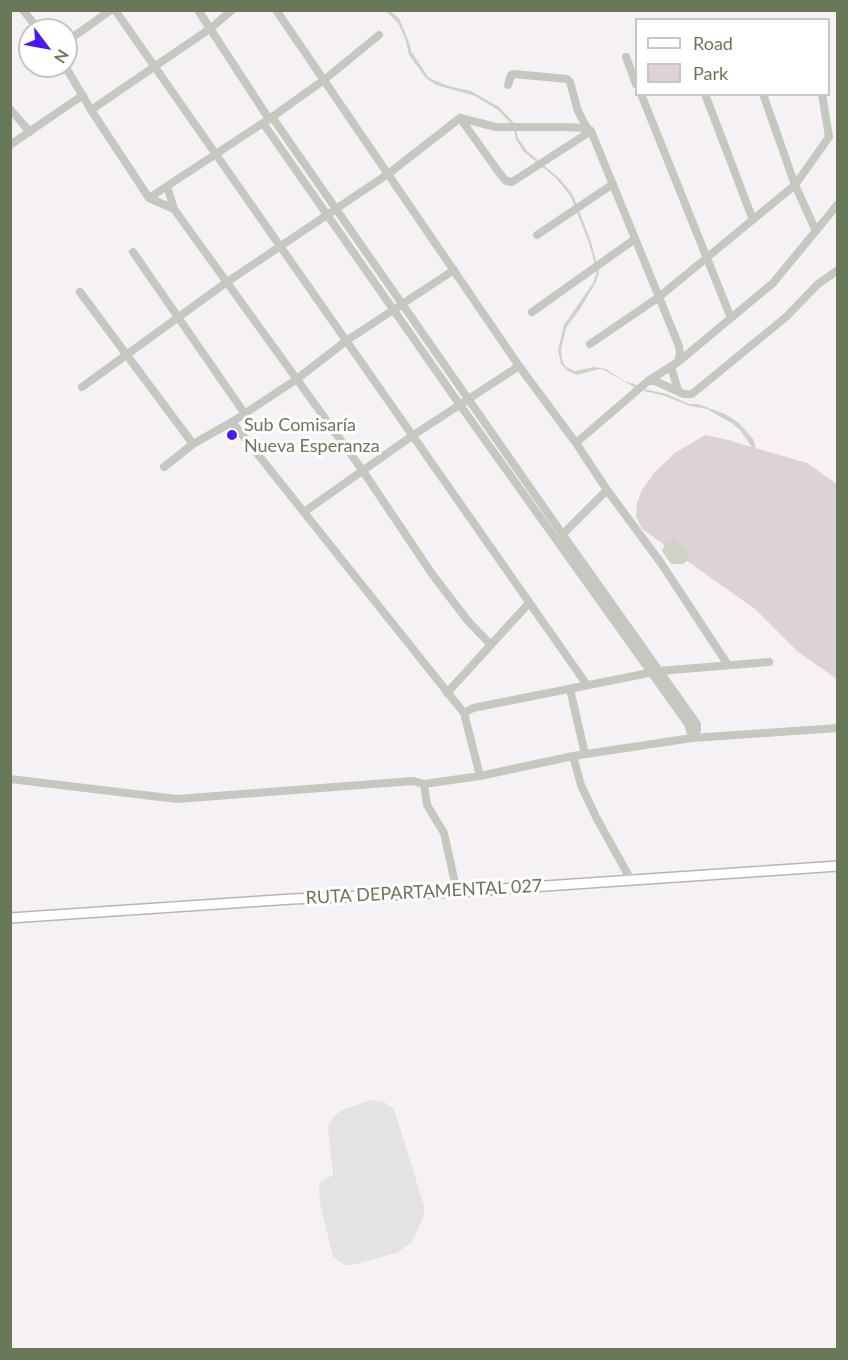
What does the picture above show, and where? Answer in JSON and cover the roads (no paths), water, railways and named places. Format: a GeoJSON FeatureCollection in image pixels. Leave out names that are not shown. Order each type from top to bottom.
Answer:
{"type":"FeatureCollection","features":[{"type":"Feature","properties":{"kind":"main road","name":"RUTA DEPARTAMENTAL 027"},"geometry":{"type":"LineString","coordinates":[[10,918],[292,899],[457,892],[837,866]]}},
{"type":"Feature","properties":{"kind":"street"},"geometry":{"type":"LineString","coordinates":[[78,34],[113,10],[216,153],[279,247],[587,685]]}},
{"type":"Feature","properties":{"kind":"street"},"geometry":{"type":"LineString","coordinates":[[198,10],[327,215],[393,310],[655,672],[697,724],[697,730],[692,738]]}},
{"type":"Feature","properties":{"kind":"street"},"geometry":{"type":"LineString","coordinates":[[91,110],[211,28],[232,10]]}},
{"type":"Feature","properties":{"kind":"street"},"geometry":{"type":"LineString","coordinates":[[276,10],[519,366],[661,563],[728,665]]}},
{"type":"Feature","properties":{"kind":"street"},"geometry":{"type":"LineString","coordinates":[[149,198],[268,120],[324,80],[379,35]]}},
{"type":"Feature","properties":{"kind":"street"},"geometry":{"type":"LineString","coordinates":[[626,57],[635,81]]}},
{"type":"Feature","properties":{"kind":"street"},"geometry":{"type":"LineString","coordinates":[[508,85],[514,74],[567,79],[570,82],[582,122],[589,130],[613,184],[679,346],[680,354],[674,364],[678,390]]}},
{"type":"Feature","properties":{"kind":"street"},"geometry":{"type":"LineString","coordinates":[[72,78],[149,198],[174,209]]}},
{"type":"Feature","properties":{"kind":"street"},"geometry":{"type":"LineString","coordinates":[[10,145],[82,95]]}},
{"type":"Feature","properties":{"kind":"street"},"geometry":{"type":"LineString","coordinates":[[642,96],[731,318]]}},
{"type":"Feature","properties":{"kind":"street"},"geometry":{"type":"LineString","coordinates":[[706,96],[753,220]]}},
{"type":"Feature","properties":{"kind":"street"},"geometry":{"type":"LineString","coordinates":[[764,96],[795,185],[816,231]]}},
{"type":"Feature","properties":{"kind":"street"},"geometry":{"type":"LineString","coordinates":[[590,344],[659,297],[795,185],[829,137],[822,96]]}},
{"type":"Feature","properties":{"kind":"street"},"geometry":{"type":"LineString","coordinates":[[10,109],[30,132]]}},
{"type":"Feature","properties":{"kind":"street"},"geometry":{"type":"LineString","coordinates":[[82,387],[226,282],[388,174],[460,118]]}},
{"type":"Feature","properties":{"kind":"street"},"geometry":{"type":"LineString","coordinates":[[460,118],[506,181],[512,182],[589,130]]}},
{"type":"Feature","properties":{"kind":"street"},"geometry":{"type":"LineString","coordinates":[[460,118],[496,127],[589,130]]}},
{"type":"Feature","properties":{"kind":"street"},"geometry":{"type":"LineString","coordinates":[[268,120],[336,209],[469,399],[559,538]]}},
{"type":"Feature","properties":{"kind":"street"},"geometry":{"type":"LineString","coordinates":[[537,235],[613,184]]}},
{"type":"Feature","properties":{"kind":"street"},"geometry":{"type":"LineString","coordinates":[[167,186],[174,209],[363,471],[432,574],[468,621],[491,645]]}},
{"type":"Feature","properties":{"kind":"street"},"geometry":{"type":"LineString","coordinates":[[576,443],[643,386],[674,364],[773,283],[837,204]]}},
{"type":"Feature","properties":{"kind":"street"},"geometry":{"type":"LineString","coordinates":[[532,312],[635,239]]}},
{"type":"Feature","properties":{"kind":"street"},"geometry":{"type":"LineString","coordinates":[[133,252],[245,414]]}},
{"type":"Feature","properties":{"kind":"street"},"geometry":{"type":"LineString","coordinates":[[164,467],[193,444],[245,414],[297,379],[346,340],[454,270]]}},
{"type":"Feature","properties":{"kind":"street"},"geometry":{"type":"LineString","coordinates":[[643,386],[655,381],[690,395],[786,317],[818,284],[837,270]]}},
{"type":"Feature","properties":{"kind":"street"},"geometry":{"type":"LineString","coordinates":[[80,292],[193,444]]}},
{"type":"Feature","properties":{"kind":"street"},"geometry":{"type":"LineString","coordinates":[[304,512],[412,436],[519,366]]}},
{"type":"Feature","properties":{"kind":"street"},"geometry":{"type":"LineString","coordinates":[[232,422],[464,713],[480,776]]}},
{"type":"Feature","properties":{"kind":"street"},"geometry":{"type":"LineString","coordinates":[[559,538],[607,490]]}},
{"type":"Feature","properties":{"kind":"street"},"geometry":{"type":"LineString","coordinates":[[447,693],[529,603]]}},
{"type":"Feature","properties":{"kind":"street"},"geometry":{"type":"LineString","coordinates":[[464,713],[473,708],[655,672],[769,662]]}},
{"type":"Feature","properties":{"kind":"street"},"geometry":{"type":"LineString","coordinates":[[570,689],[585,754]]}},
{"type":"Feature","properties":{"kind":"street"},"geometry":{"type":"LineString","coordinates":[[10,779],[177,799],[414,781],[424,784],[480,776],[573,756],[692,738],[837,728]]}},
{"type":"Feature","properties":{"kind":"street"},"geometry":{"type":"LineString","coordinates":[[573,756],[581,785],[630,880]]}},
{"type":"Feature","properties":{"kind":"street"},"geometry":{"type":"LineString","coordinates":[[424,784],[427,805],[444,832],[457,892]]}},
{"type":"Feature","properties":{"kind":"place","name":"Sub Comisaría Nueva Esperanza"},"geometry":{"type":"Point","coordinates":[232,435]}}]}
